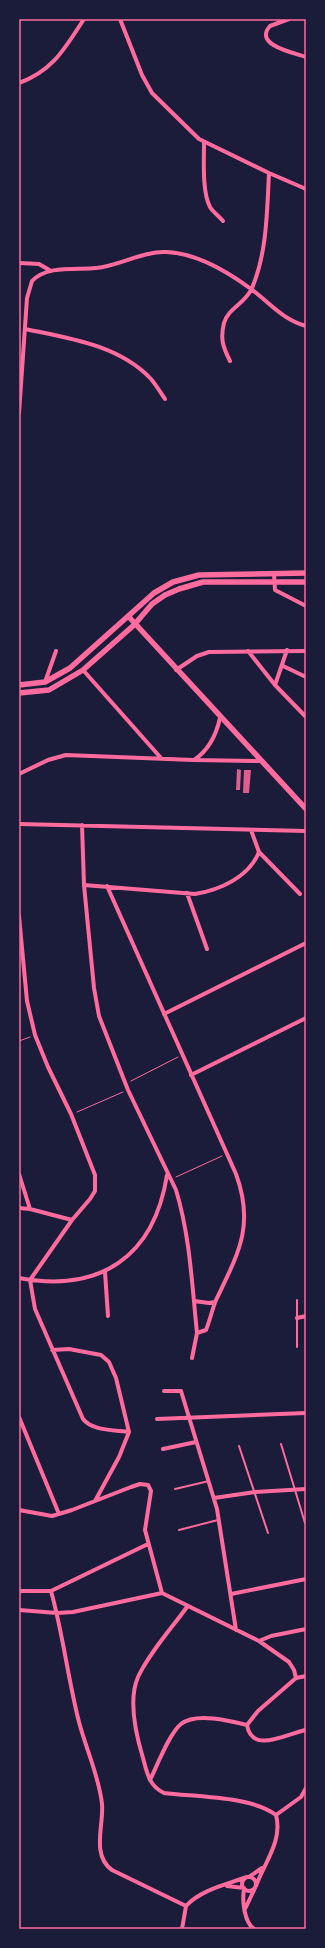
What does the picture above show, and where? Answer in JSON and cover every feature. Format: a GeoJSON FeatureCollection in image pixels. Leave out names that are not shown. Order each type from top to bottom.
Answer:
{"type":"FeatureCollection","features":[{"type":"Feature","properties":{"kind":"main road"},"geometry":{"type":"LineString","coordinates":[[19,685],[45,682],[70,668],[129,617],[154,593],[166,585],[199,575],[306,573]]}},
{"type":"Feature","properties":{"kind":"main road"},"geometry":{"type":"LineString","coordinates":[[19,694],[49,690],[84,670],[134,625],[152,604],[178,588],[203,582],[306,582]]}},
{"type":"Feature","properties":{"kind":"main road"},"geometry":{"type":"LineString","coordinates":[[129,617],[134,625],[220,718],[263,761],[306,809]]}},
{"type":"Feature","properties":{"kind":"street"},"geometry":{"type":"LineString","coordinates":[[19,83],[32,78],[49,67],[56,60],[84,19]]}},
{"type":"Feature","properties":{"kind":"street"},"geometry":{"type":"LineString","coordinates":[[120,19],[142,75],[152,93],[204,143],[269,173],[306,188]]}},
{"type":"Feature","properties":{"kind":"street"},"geometry":{"type":"LineString","coordinates":[[289,19],[270,26],[266,32],[267,40],[274,46],[306,57]]}},
{"type":"Feature","properties":{"kind":"street"},"geometry":{"type":"LineString","coordinates":[[204,143],[208,202],[211,209],[223,221]]}},
{"type":"Feature","properties":{"kind":"street"},"geometry":{"type":"LineString","coordinates":[[230,361],[221,340],[224,321],[227,315],[245,299],[252,290],[261,257],[269,173]]}},
{"type":"Feature","properties":{"kind":"street"},"geometry":{"type":"LineString","coordinates":[[19,413],[25,329],[30,286],[36,276],[51,271],[102,268],[155,252],[166,252],[196,258],[252,290],[291,321],[306,326]]}},
{"type":"Feature","properties":{"kind":"street"},"geometry":{"type":"LineString","coordinates":[[19,263],[39,264],[51,271]]}},
{"type":"Feature","properties":{"kind":"street"},"geometry":{"type":"LineString","coordinates":[[25,329],[87,343],[113,353],[136,367],[151,380],[165,399]]}},
{"type":"Feature","properties":{"kind":"street"},"geometry":{"type":"LineString","coordinates":[[274,574],[275,590],[306,606]]}},
{"type":"Feature","properties":{"kind":"street"},"geometry":{"type":"LineString","coordinates":[[275,685],[288,650]]}},
{"type":"Feature","properties":{"kind":"street"},"geometry":{"type":"LineString","coordinates":[[45,682],[56,651]]}},
{"type":"Feature","properties":{"kind":"street"},"geometry":{"type":"LineString","coordinates":[[248,651],[275,685],[306,717]]}},
{"type":"Feature","properties":{"kind":"street"},"geometry":{"type":"LineString","coordinates":[[176,670],[196,656],[209,652],[306,651]]}},
{"type":"Feature","properties":{"kind":"street"},"geometry":{"type":"LineString","coordinates":[[283,666],[306,677]]}},
{"type":"Feature","properties":{"kind":"street"},"geometry":{"type":"LineString","coordinates":[[84,670],[161,758]]}},
{"type":"Feature","properties":{"kind":"street"},"geometry":{"type":"LineString","coordinates":[[193,760],[203,754],[210,746],[220,718]]}},
{"type":"Feature","properties":{"kind":"street"},"geometry":{"type":"LineString","coordinates":[[19,774],[48,760],[66,755],[263,761]]}},
{"type":"Feature","properties":{"kind":"street"},"geometry":{"type":"LineString","coordinates":[[19,824],[306,831]]}},
{"type":"Feature","properties":{"kind":"street"},"geometry":{"type":"LineString","coordinates":[[82,826],[84,885],[96,1005],[102,1026],[128,1090],[168,1174],[180,1204],[185,1227],[197,1333],[192,1358]]}},
{"type":"Feature","properties":{"kind":"street"},"geometry":{"type":"LineString","coordinates":[[251,830],[259,852],[300,894]]}},
{"type":"Feature","properties":{"kind":"street"},"geometry":{"type":"LineString","coordinates":[[84,885],[207,892],[234,880],[254,862],[259,852]]}},
{"type":"Feature","properties":{"kind":"street"},"geometry":{"type":"LineString","coordinates":[[107,886],[241,1188],[246,1217],[240,1245],[206,1330],[197,1333]]}},
{"type":"Feature","properties":{"kind":"street"},"geometry":{"type":"LineString","coordinates":[[187,892],[208,949]]}},
{"type":"Feature","properties":{"kind":"street"},"geometry":{"type":"LineString","coordinates":[[19,916],[27,1000],[35,1035],[48,1067],[71,1114],[96,1183],[95,1191],[90,1199],[72,1220],[30,1280],[35,1309],[52,1350],[86,1423],[95,1427],[129,1432]]}},
{"type":"Feature","properties":{"kind":"street"},"geometry":{"type":"LineString","coordinates":[[164,1014],[306,943]]}},
{"type":"Feature","properties":{"kind":"street"},"geometry":{"type":"LineString","coordinates":[[191,1075],[306,1018]]}},
{"type":"Feature","properties":{"kind":"street"},"geometry":{"type":"LineString","coordinates":[[19,1174],[30,1209]]}},
{"type":"Feature","properties":{"kind":"street"},"geometry":{"type":"LineString","coordinates":[[19,1278],[56,1282],[105,1272],[129,1255],[139,1244],[159,1207],[165,1190],[168,1174]]}},
{"type":"Feature","properties":{"kind":"street"},"geometry":{"type":"LineString","coordinates":[[19,1208],[30,1209],[72,1220]]}},
{"type":"Feature","properties":{"kind":"street"},"geometry":{"type":"LineString","coordinates":[[105,1272],[108,1316]]}},
{"type":"Feature","properties":{"kind":"street"},"geometry":{"type":"LineString","coordinates":[[194,1301],[209,1303],[216,1302]]}},
{"type":"Feature","properties":{"kind":"street"},"geometry":{"type":"LineString","coordinates":[[297,1318],[306,1316]]}},
{"type":"Feature","properties":{"kind":"street"},"geometry":{"type":"LineString","coordinates":[[52,1350],[69,1349],[101,1355],[109,1362],[116,1378],[129,1432],[119,1457],[94,1501]]}},
{"type":"Feature","properties":{"kind":"street"},"geometry":{"type":"LineString","coordinates":[[164,1391],[181,1391],[188,1418],[210,1481],[231,1594],[236,1630]]}},
{"type":"Feature","properties":{"kind":"street"},"geometry":{"type":"LineString","coordinates":[[158,1419],[306,1412]]}},
{"type":"Feature","properties":{"kind":"street"},"geometry":{"type":"LineString","coordinates":[[19,1417],[59,1514]]}},
{"type":"Feature","properties":{"kind":"street"},"geometry":{"type":"LineString","coordinates":[[163,1449],[196,1442]]}},
{"type":"Feature","properties":{"kind":"street"},"geometry":{"type":"LineString","coordinates":[[19,1510],[46,1516],[59,1514],[140,1484],[148,1485],[151,1491],[145,1530],[162,1593]]}},
{"type":"Feature","properties":{"kind":"street"},"geometry":{"type":"LineString","coordinates":[[214,1498],[255,1492],[306,1489]]}},
{"type":"Feature","properties":{"kind":"street"},"geometry":{"type":"LineString","coordinates":[[19,1591],[50,1591],[148,1544]]}},
{"type":"Feature","properties":{"kind":"street"},"geometry":{"type":"LineString","coordinates":[[231,1594],[306,1579]]}},
{"type":"Feature","properties":{"kind":"street"},"geometry":{"type":"LineString","coordinates":[[50,1591],[57,1613],[78,1721],[102,1802],[100,1842],[103,1860],[112,1870],[186,1906]]}},
{"type":"Feature","properties":{"kind":"street"},"geometry":{"type":"LineString","coordinates":[[19,1610],[57,1613],[97,1608],[162,1593],[187,1607],[259,1641],[289,1662],[294,1670],[296,1678]]}},
{"type":"Feature","properties":{"kind":"street"},"geometry":{"type":"LineString","coordinates":[[187,1607],[145,1666],[136,1682],[134,1701],[137,1733],[150,1780],[156,1790],[164,1793],[248,1803],[268,1809],[276,1815],[278,1825],[276,1839],[246,1909]]}},
{"type":"Feature","properties":{"kind":"street"},"geometry":{"type":"LineString","coordinates":[[259,1641],[271,1636],[306,1629]]}},
{"type":"Feature","properties":{"kind":"street"},"geometry":{"type":"LineString","coordinates":[[306,1676],[296,1678],[258,1711],[247,1725],[248,1732],[259,1741],[266,1741],[306,1730]]}},
{"type":"Feature","properties":{"kind":"street"},"geometry":{"type":"LineString","coordinates":[[150,1780],[174,1733],[182,1723],[196,1719],[211,1718],[247,1725]]}},
{"type":"Feature","properties":{"kind":"street"},"geometry":{"type":"LineString","coordinates":[[276,1815],[301,1797],[306,1788]]}},
{"type":"Feature","properties":{"kind":"street"},"geometry":{"type":"LineString","coordinates":[[254,1929],[249,1926],[246,1920],[246,1909],[243,1899],[243,1880],[263,1867]]}},
{"type":"Feature","properties":{"kind":"street"},"geometry":{"type":"LineString","coordinates":[[182,1929],[186,1906],[194,1899],[248,1877],[255,1880],[256,1887]]}},
{"type":"Feature","properties":{"kind":"street"},"geometry":{"type":"LineString","coordinates":[[225,1886],[251,1890],[256,1887]]}},
{"type":"Feature","properties":{"kind":"lane"},"geometry":{"type":"LineString","coordinates":[[297,1300],[297,1346]]}},
{"type":"Feature","properties":{"kind":"lane"},"geometry":{"type":"LineString","coordinates":[[281,1444],[305,1523]]}},
{"type":"Feature","properties":{"kind":"lane"},"geometry":{"type":"LineString","coordinates":[[239,1446],[268,1533]]}},
{"type":"Feature","properties":{"kind":"lane"},"geometry":{"type":"LineString","coordinates":[[174,1489],[210,1481]]}},
{"type":"Feature","properties":{"kind":"lane"},"geometry":{"type":"LineString","coordinates":[[179,1530],[218,1520]]}},
{"type":"Feature","properties":{"kind":"path"},"geometry":{"type":"LineString","coordinates":[[19,1041],[35,1035]]}},
{"type":"Feature","properties":{"kind":"path"},"geometry":{"type":"LineString","coordinates":[[126,1083],[182,1055]]}},
{"type":"Feature","properties":{"kind":"path"},"geometry":{"type":"LineString","coordinates":[[71,1114],[128,1090]]}},
{"type":"Feature","properties":{"kind":"path"},"geometry":{"type":"LineString","coordinates":[[170,1180],[227,1154]]}},
{"type":"Feature","properties":{"kind":"building"},"geometry":{"type":"Polygon","coordinates":[[[237,769],[241,770],[240,790],[236,790],[237,769]]]}},
{"type":"Feature","properties":{"kind":"building"},"geometry":{"type":"Polygon","coordinates":[[[244,770],[251,770],[249,793],[243,793],[244,770]]]}}]}
